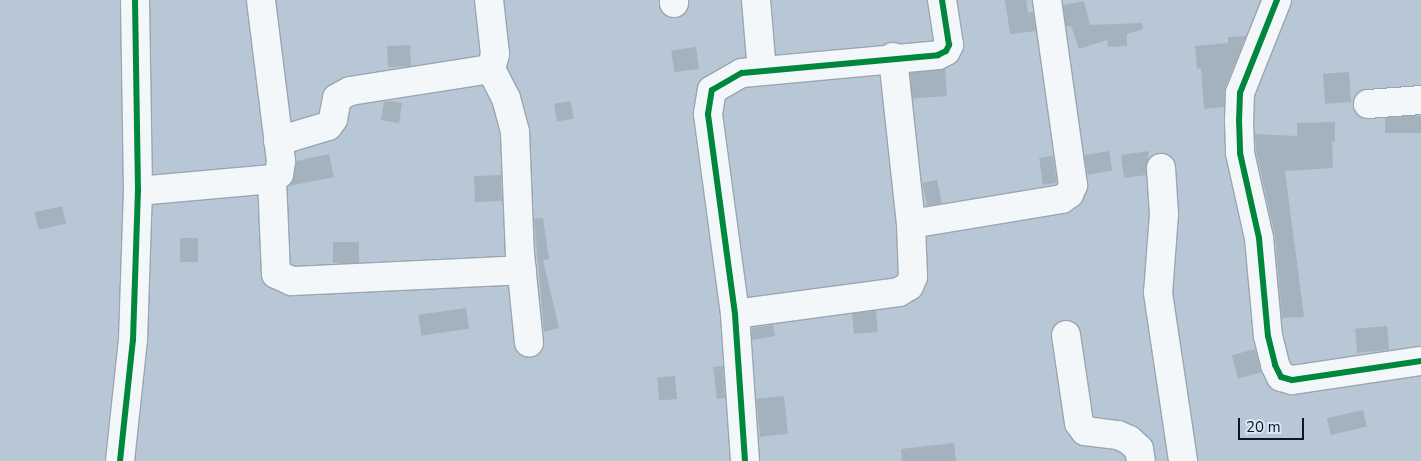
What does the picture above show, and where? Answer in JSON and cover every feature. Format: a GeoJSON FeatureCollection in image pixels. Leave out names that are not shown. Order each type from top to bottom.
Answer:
{"type":"FeatureCollection","features":[{"type":"Feature","properties":{"kind":"street"},"geometry":{"type":"LineString","coordinates":[[120,461],[132,340],[138,191],[135,0]]}},
{"type":"Feature","properties":{"kind":"street"},"geometry":{"type":"LineString","coordinates":[[261,0],[280,168],[272,179],[276,274],[292,281],[522,270]]}},
{"type":"Feature","properties":{"kind":"street"},"geometry":{"type":"LineString","coordinates":[[489,0],[495,54],[492,69],[506,98],[515,132],[522,270],[529,343]]}},
{"type":"Feature","properties":{"kind":"street"},"geometry":{"type":"LineString","coordinates":[[756,0],[762,71]]}},
{"type":"Feature","properties":{"kind":"street"},"geometry":{"type":"LineString","coordinates":[[745,461],[736,314],[708,114],[712,90],[742,73],[893,57],[938,55],[946,51],[949,40],[942,0]]}},
{"type":"Feature","properties":{"kind":"street"},"geometry":{"type":"LineString","coordinates":[[911,224],[1062,199],[1069,194],[1073,185],[1047,0]]}},
{"type":"Feature","properties":{"kind":"street"},"geometry":{"type":"LineString","coordinates":[[1277,0],[1240,93],[1239,120],[1240,152],[1259,238],[1268,336],[1274,366],[1281,377],[1292,380],[1421,360]]}},
{"type":"Feature","properties":{"kind":"street"},"geometry":{"type":"LineString","coordinates":[[736,314],[899,292],[909,286],[913,277],[911,224],[893,57]]}},
{"type":"Feature","properties":{"kind":"street"},"geometry":{"type":"LineString","coordinates":[[278,141],[328,126],[333,119],[337,98],[350,91],[492,69]]}},
{"type":"Feature","properties":{"kind":"street"},"geometry":{"type":"LineString","coordinates":[[1368,104],[1421,100]]}},
{"type":"Feature","properties":{"kind":"street"},"geometry":{"type":"LineString","coordinates":[[1161,168],[1164,214],[1158,293],[1183,461]]}},
{"type":"Feature","properties":{"kind":"street"},"geometry":{"type":"LineString","coordinates":[[138,191],[272,179]]}},
{"type":"Feature","properties":{"kind":"street"},"geometry":{"type":"LineString","coordinates":[[1066,335],[1079,424],[1085,431],[1118,435],[1129,440],[1139,449],[1141,461]]}},
{"type":"Feature","properties":{"kind":"building"},"geometry":{"type":"Polygon","coordinates":[[[1005,0],[1026,0],[1028,13],[1033,12],[1036,31],[1010,34],[1005,0]]]}},
{"type":"Feature","properties":{"kind":"building"},"geometry":{"type":"Polygon","coordinates":[[[1084,1],[1090,25],[1142,23],[1143,29],[1127,34],[1127,46],[1108,47],[1107,40],[1079,49],[1071,26],[1066,26],[1063,5],[1084,1]]]}},
{"type":"Feature","properties":{"kind":"building"},"geometry":{"type":"Polygon","coordinates":[[[1246,36],[1225,88],[1224,107],[1204,109],[1201,68],[1197,69],[1195,46],[1228,43],[1228,37],[1246,36]]]}},
{"type":"Feature","properties":{"kind":"building"},"geometry":{"type":"Polygon","coordinates":[[[410,45],[411,66],[388,67],[387,46],[410,45]]]}},
{"type":"Feature","properties":{"kind":"building"},"geometry":{"type":"Polygon","coordinates":[[[696,47],[699,69],[674,72],[671,50],[696,47]]]}},
{"type":"Feature","properties":{"kind":"building"},"geometry":{"type":"Polygon","coordinates":[[[945,69],[947,96],[912,98],[910,71],[945,69]]]}},
{"type":"Feature","properties":{"kind":"building"},"geometry":{"type":"Polygon","coordinates":[[[1349,72],[1351,102],[1325,104],[1323,74],[1349,72]]]}},
{"type":"Feature","properties":{"kind":"building"},"geometry":{"type":"Polygon","coordinates":[[[571,101],[574,119],[557,121],[554,104],[571,101]]]}},
{"type":"Feature","properties":{"kind":"building"},"geometry":{"type":"Polygon","coordinates":[[[384,102],[402,103],[399,123],[381,120],[384,102]]]}},
{"type":"Feature","properties":{"kind":"building"},"geometry":{"type":"Polygon","coordinates":[[[1385,116],[1421,116],[1421,133],[1385,133],[1385,116]]]}},
{"type":"Feature","properties":{"kind":"building"},"geometry":{"type":"Polygon","coordinates":[[[1335,122],[1335,142],[1332,142],[1333,168],[1285,171],[1304,317],[1282,318],[1275,236],[1256,151],[1255,134],[1297,136],[1297,123],[1335,122]]]}},
{"type":"Feature","properties":{"kind":"building"},"geometry":{"type":"Polygon","coordinates":[[[1109,151],[1112,171],[1087,175],[1084,155],[1109,151]]]}},
{"type":"Feature","properties":{"kind":"building"},"geometry":{"type":"Polygon","coordinates":[[[1149,151],[1146,175],[1124,178],[1121,155],[1149,151]]]}},
{"type":"Feature","properties":{"kind":"building"},"geometry":{"type":"Polygon","coordinates":[[[329,154],[334,177],[289,186],[294,177],[296,161],[329,154]]]}},
{"type":"Feature","properties":{"kind":"building"},"geometry":{"type":"Polygon","coordinates":[[[1053,156],[1057,183],[1043,185],[1039,158],[1053,156]]]}},
{"type":"Feature","properties":{"kind":"building"},"geometry":{"type":"Polygon","coordinates":[[[501,175],[502,201],[475,202],[474,176],[501,175]]]}},
{"type":"Feature","properties":{"kind":"building"},"geometry":{"type":"Polygon","coordinates":[[[937,180],[942,203],[927,207],[922,183],[937,180]]]}},
{"type":"Feature","properties":{"kind":"building"},"geometry":{"type":"Polygon","coordinates":[[[62,206],[66,224],[39,230],[35,212],[62,206]]]}},
{"type":"Feature","properties":{"kind":"building"},"geometry":{"type":"Polygon","coordinates":[[[543,218],[549,259],[543,260],[559,328],[544,332],[534,219],[543,218]]]}},
{"type":"Feature","properties":{"kind":"building"},"geometry":{"type":"Polygon","coordinates":[[[180,238],[198,238],[198,262],[180,262],[180,238]]]}},
{"type":"Feature","properties":{"kind":"building"},"geometry":{"type":"Polygon","coordinates":[[[333,242],[359,242],[359,263],[333,263],[333,242]]]}},
{"type":"Feature","properties":{"kind":"building"},"geometry":{"type":"Polygon","coordinates":[[[466,308],[469,329],[421,335],[418,315],[466,308]]]}},
{"type":"Feature","properties":{"kind":"building"},"geometry":{"type":"Polygon","coordinates":[[[876,311],[878,332],[854,334],[852,313],[876,311]]]}},
{"type":"Feature","properties":{"kind":"building"},"geometry":{"type":"Polygon","coordinates":[[[773,325],[775,336],[752,340],[752,328],[773,325]]]}},
{"type":"Feature","properties":{"kind":"building"},"geometry":{"type":"Polygon","coordinates":[[[1387,326],[1389,350],[1357,353],[1355,329],[1387,326]]]}},
{"type":"Feature","properties":{"kind":"building"},"geometry":{"type":"Polygon","coordinates":[[[1255,349],[1261,372],[1238,378],[1232,355],[1255,349]]]}},
{"type":"Feature","properties":{"kind":"building"},"geometry":{"type":"Polygon","coordinates":[[[723,366],[725,398],[717,399],[713,367],[723,366]]]}},
{"type":"Feature","properties":{"kind":"building"},"geometry":{"type":"Polygon","coordinates":[[[675,376],[677,399],[659,400],[657,378],[675,376]]]}},
{"type":"Feature","properties":{"kind":"building"},"geometry":{"type":"Polygon","coordinates":[[[784,396],[788,434],[760,437],[756,399],[784,396]]]}},
{"type":"Feature","properties":{"kind":"building"},"geometry":{"type":"Polygon","coordinates":[[[1363,410],[1367,427],[1331,435],[1327,418],[1363,410]]]}},
{"type":"Feature","properties":{"kind":"building"},"geometry":{"type":"Polygon","coordinates":[[[954,443],[956,461],[902,461],[901,449],[954,443]]]}},
{"type":"Feature","properties":{"kind":"cycle path"},"geometry":{"type":"LineString","coordinates":[[120,461],[133,340],[138,191],[135,0]]}},
{"type":"Feature","properties":{"kind":"cycle path"},"geometry":{"type":"LineString","coordinates":[[745,461],[735,314],[708,114],[712,90],[742,73],[938,55],[946,51],[949,45],[942,0]]}},
{"type":"Feature","properties":{"kind":"cycle path"},"geometry":{"type":"LineString","coordinates":[[1277,0],[1240,93],[1239,120],[1240,153],[1259,238],[1268,336],[1275,365],[1281,377],[1292,380],[1421,361]]}}]}
